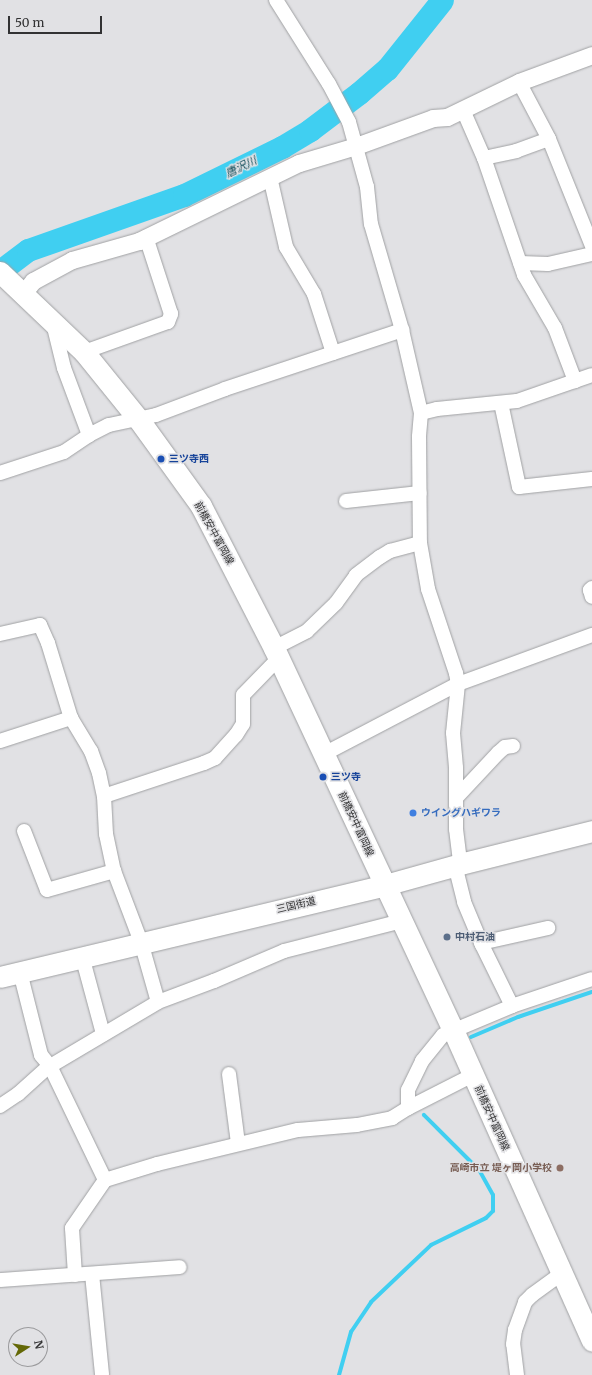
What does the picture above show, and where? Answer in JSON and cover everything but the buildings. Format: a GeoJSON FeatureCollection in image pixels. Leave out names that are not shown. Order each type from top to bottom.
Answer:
{"type":"FeatureCollection","features":[{"type":"Feature","properties":{"kind":"main road","name":"前橋安中富岡線"},"geometry":{"type":"LineString","coordinates":[[0,272],[22,295],[84,352],[140,420],[201,506],[277,653],[454,1032],[592,1340]]}},
{"type":"Feature","properties":{"kind":"main road","name":"三国街道"},"geometry":{"type":"LineString","coordinates":[[0,977],[82,956],[385,885],[457,864],[592,831]]}},
{"type":"Feature","properties":{"kind":"street"},"geometry":{"type":"LineString","coordinates":[[276,0],[344,110],[367,187],[371,224],[402,330],[421,413],[419,437],[420,543],[428,590],[456,673],[458,684],[453,733],[456,768],[457,864],[464,902],[481,943],[512,1006]]}},
{"type":"Feature","properties":{"kind":"street"},"geometry":{"type":"LineString","coordinates":[[22,295],[33,281],[72,260],[127,245],[146,237],[299,163],[356,146],[433,118],[447,117],[463,110],[491,94],[519,82],[592,55]]}},
{"type":"Feature","properties":{"kind":"street"},"geometry":{"type":"LineString","coordinates":[[519,82],[549,139],[592,246]]}},
{"type":"Feature","properties":{"kind":"street"},"geometry":{"type":"LineString","coordinates":[[463,110],[484,158],[524,275],[555,328],[574,381]]}},
{"type":"Feature","properties":{"kind":"street"},"geometry":{"type":"LineString","coordinates":[[484,158],[516,151],[549,139]]}},
{"type":"Feature","properties":{"kind":"street"},"geometry":{"type":"LineString","coordinates":[[270,177],[286,247],[314,294],[333,353]]}},
{"type":"Feature","properties":{"kind":"street"},"geometry":{"type":"LineString","coordinates":[[84,352],[168,322],[171,314],[146,237]]}},
{"type":"Feature","properties":{"kind":"street"},"geometry":{"type":"LineString","coordinates":[[520,263],[548,264],[592,254]]}},
{"type":"Feature","properties":{"kind":"street"},"geometry":{"type":"LineString","coordinates":[[52,321],[64,368],[88,435]]}},
{"type":"Feature","properties":{"kind":"street"},"geometry":{"type":"LineString","coordinates":[[0,473],[64,452],[88,435],[109,426],[130,420],[140,420],[402,330]]}},
{"type":"Feature","properties":{"kind":"street"},"geometry":{"type":"LineString","coordinates":[[421,413],[438,409],[517,401],[592,375]]}},
{"type":"Feature","properties":{"kind":"street"},"geometry":{"type":"LineString","coordinates":[[501,403],[519,487],[592,479]]}},
{"type":"Feature","properties":{"kind":"street"},"geometry":{"type":"LineString","coordinates":[[346,501],[420,493]]}},
{"type":"Feature","properties":{"kind":"street"},"geometry":{"type":"LineString","coordinates":[[104,796],[204,764],[215,758],[236,735],[243,724],[243,695],[277,653],[307,631],[336,603],[356,575],[390,551],[420,543]]}},
{"type":"Feature","properties":{"kind":"street"},"geometry":{"type":"LineString","coordinates":[[592,588],[590,590],[592,597]]}},
{"type":"Feature","properties":{"kind":"street"},"geometry":{"type":"LineString","coordinates":[[0,634],[40,625],[70,718],[91,751],[99,773],[104,796],[106,834],[114,871],[142,942],[158,1002]]}},
{"type":"Feature","properties":{"kind":"street"},"geometry":{"type":"LineString","coordinates":[[324,754],[458,684],[592,635]]}},
{"type":"Feature","properties":{"kind":"street"},"geometry":{"type":"LineString","coordinates":[[0,741],[70,718]]}},
{"type":"Feature","properties":{"kind":"street"},"geometry":{"type":"LineString","coordinates":[[456,798],[498,753],[505,747],[513,746]]}},
{"type":"Feature","properties":{"kind":"street"},"geometry":{"type":"LineString","coordinates":[[24,831],[47,890],[114,871]]}},
{"type":"Feature","properties":{"kind":"street"},"geometry":{"type":"LineString","coordinates":[[0,1106],[18,1094],[50,1066],[158,1002],[284,952],[402,921]]}},
{"type":"Feature","properties":{"kind":"street"},"geometry":{"type":"LineString","coordinates":[[481,943],[548,928]]}},
{"type":"Feature","properties":{"kind":"street"},"geometry":{"type":"LineString","coordinates":[[82,956],[103,1034]]}},
{"type":"Feature","properties":{"kind":"street"},"geometry":{"type":"LineString","coordinates":[[20,972],[41,1055],[50,1066],[105,1180]]}},
{"type":"Feature","properties":{"kind":"street"},"geometry":{"type":"LineString","coordinates":[[408,1108],[408,1090],[422,1061],[443,1035],[454,1032],[512,1006],[592,979]]}},
{"type":"Feature","properties":{"kind":"street"},"geometry":{"type":"LineString","coordinates":[[229,1074],[238,1143]]}},
{"type":"Feature","properties":{"kind":"street"},"geometry":{"type":"LineString","coordinates":[[75,1275],[72,1228],[105,1180],[157,1164],[238,1143],[298,1130],[358,1125],[392,1118],[408,1108],[473,1075]]}},
{"type":"Feature","properties":{"kind":"street"},"geometry":{"type":"LineString","coordinates":[[0,1280],[180,1267]]}},
{"type":"Feature","properties":{"kind":"street"},"geometry":{"type":"LineString","coordinates":[[516,1375],[513,1344],[517,1324],[526,1302],[532,1295],[562,1273]]}},
{"type":"Feature","properties":{"kind":"street"},"geometry":{"type":"LineString","coordinates":[[92,1274],[102,1375]]}},
{"type":"Feature","properties":{"kind":"waterway","name":"唐沢川"},"geometry":{"type":"LineString","coordinates":[[0,271],[28,250],[184,195],[282,147],[310,130],[359,93],[387,69],[442,0]]}},
{"type":"Feature","properties":{"kind":"waterway"},"geometry":{"type":"LineString","coordinates":[[471,1037],[518,1017],[592,992]]}},
{"type":"Feature","properties":{"kind":"waterway"},"geometry":{"type":"LineString","coordinates":[[339,1375],[351,1332],[371,1302],[431,1245],[486,1218],[493,1211],[493,1195],[479,1170],[424,1115]]}},
{"type":"Feature","properties":{"kind":"place","name":"三ツ寺西"},"geometry":{"type":"Point","coordinates":[161,459]}},
{"type":"Feature","properties":{"kind":"place","name":"三ツ寺"},"geometry":{"type":"Point","coordinates":[323,777]}},
{"type":"Feature","properties":{"kind":"place","name":"ウイングハギワラ"},"geometry":{"type":"Point","coordinates":[413,813]}},
{"type":"Feature","properties":{"kind":"place","name":"中村石油"},"geometry":{"type":"Point","coordinates":[447,937]}},
{"type":"Feature","properties":{"kind":"place","name":"高崎市立 堤ヶ岡小学校"},"geometry":{"type":"Point","coordinates":[560,1168]}}]}
